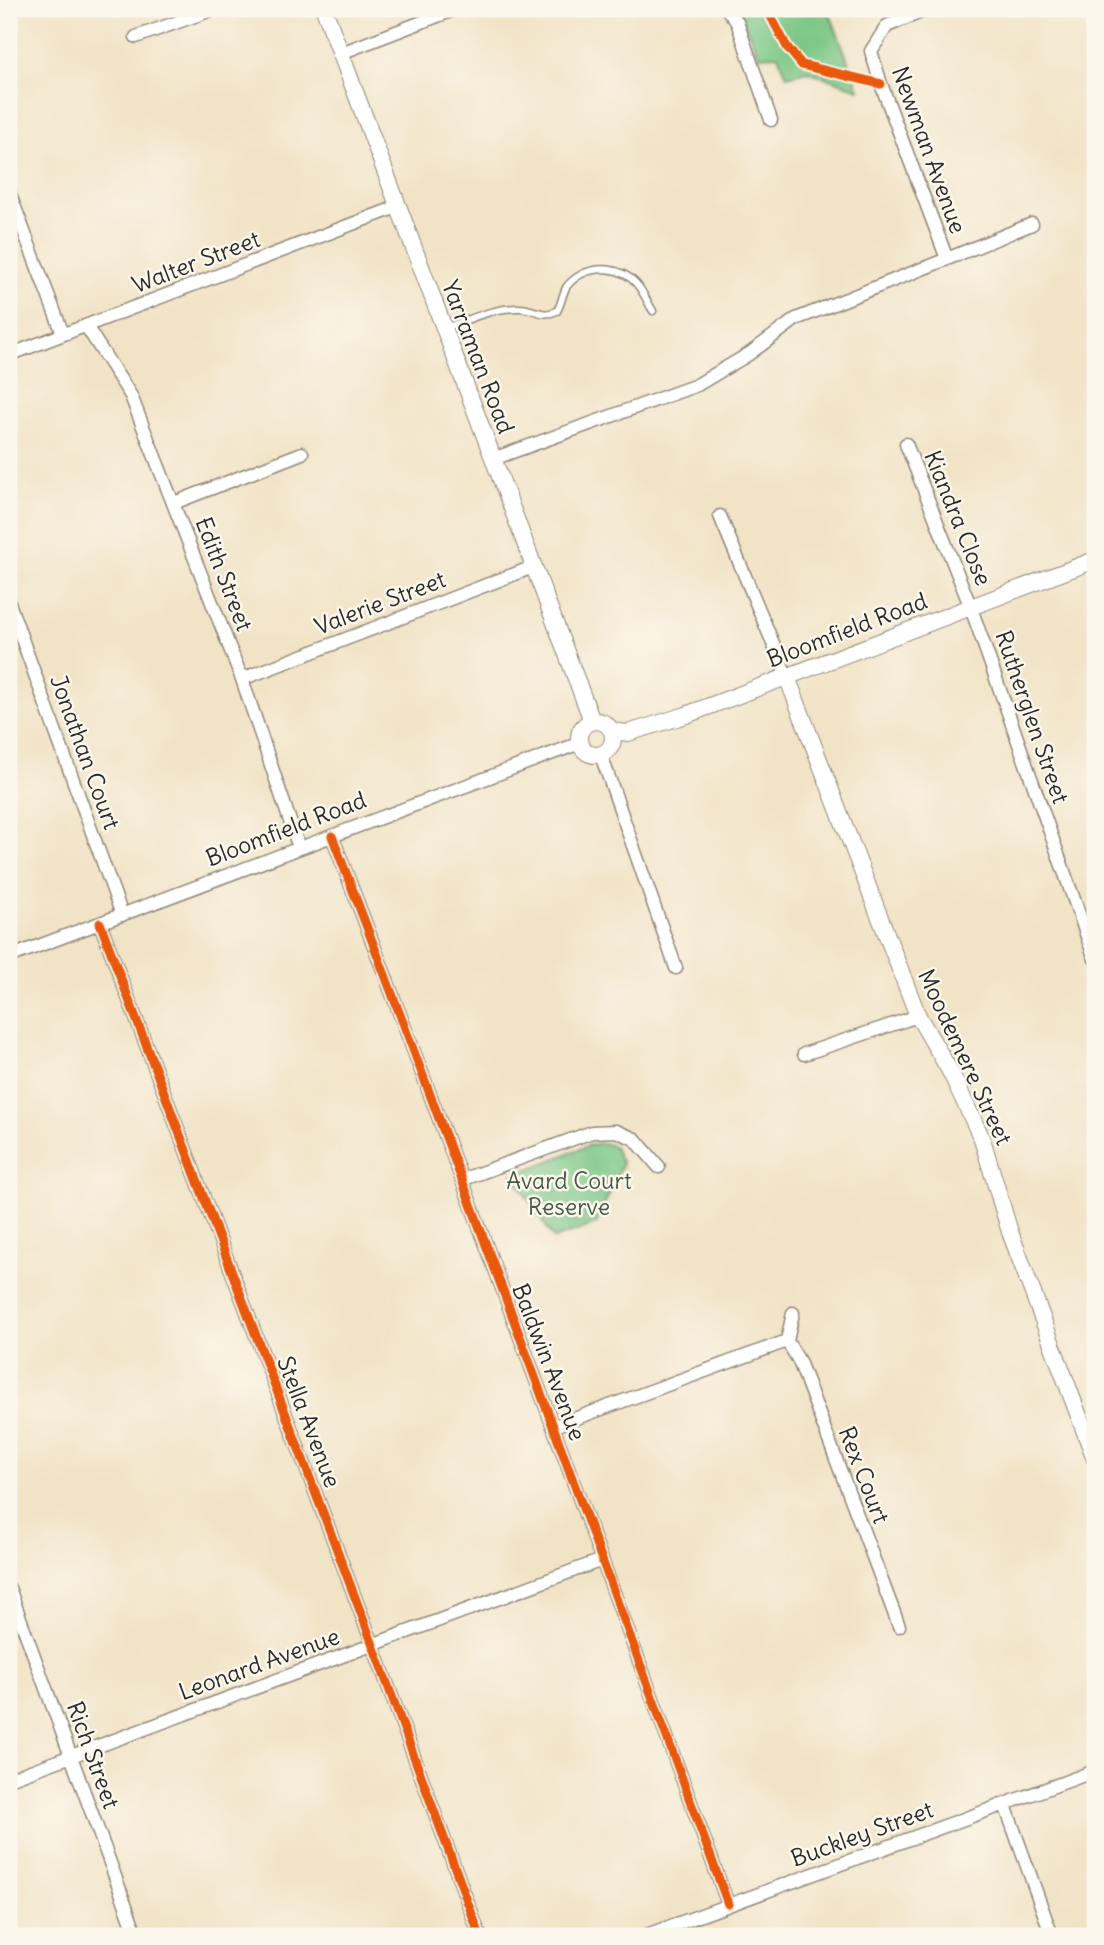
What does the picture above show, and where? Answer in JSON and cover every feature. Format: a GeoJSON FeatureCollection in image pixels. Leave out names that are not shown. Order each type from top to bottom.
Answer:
{"type":"FeatureCollection","features":[{"type":"Feature","properties":{"kind":"street"},"geometry":{"type":"LineString","coordinates":[[136,37],[214,9]]}},
{"type":"Feature","properties":{"kind":"street","name":"Yarraman Road"},"geometry":{"type":"LineString","coordinates":[[324,9],[592,721]]}},
{"type":"Feature","properties":{"kind":"street"},"geometry":{"type":"LineString","coordinates":[[341,53],[456,9]]}},
{"type":"Feature","properties":{"kind":"street"},"geometry":{"type":"LineString","coordinates":[[727,9],[737,22],[771,120]]}},
{"type":"Feature","properties":{"kind":"street","name":"Newman Avenue"},"geometry":{"type":"LineString","coordinates":[[493,459],[697,385],[749,354],[796,319],[947,259],[881,84],[872,51],[887,26],[929,9]]}},
{"type":"Feature","properties":{"kind":"street"},"geometry":{"type":"LineString","coordinates":[[9,192],[62,334]]}},
{"type":"Feature","properties":{"kind":"street","name":"Walter Street"},"geometry":{"type":"LineString","coordinates":[[9,355],[397,207]]}},
{"type":"Feature","properties":{"kind":"street"},"geometry":{"type":"LineString","coordinates":[[947,259],[1032,224]]}},
{"type":"Feature","properties":{"kind":"street","name":"Edith Street"},"geometry":{"type":"LineString","coordinates":[[86,326],[131,396],[242,679],[299,848]]}},
{"type":"Feature","properties":{"kind":"street","name":"Kiandra Close"},"geometry":{"type":"LineString","coordinates":[[906,444],[971,608]]}},
{"type":"Feature","properties":{"kind":"street"},"geometry":{"type":"LineString","coordinates":[[174,503],[302,453]]}},
{"type":"Feature","properties":{"kind":"street"},"geometry":{"type":"LineString","coordinates":[[720,516],[787,677]]}},
{"type":"Feature","properties":{"kind":"street","name":"Bloomfield Road"},"geometry":{"type":"LineString","coordinates":[[612,731],[628,733],[663,722],[1095,560]]}},
{"type":"Feature","properties":{"kind":"street","name":"Valerie Street"},"geometry":{"type":"LineString","coordinates":[[242,679],[533,566]]}},
{"type":"Feature","properties":{"kind":"street","name":"Jonathan Court"},"geometry":{"type":"LineString","coordinates":[[9,603],[122,915]]}},
{"type":"Feature","properties":{"kind":"street","name":"Rutherglen Street"},"geometry":{"type":"LineString","coordinates":[[971,608],[1095,959]]}},
{"type":"Feature","properties":{"kind":"street","name":"Moodemere Street"},"geometry":{"type":"LineString","coordinates":[[787,677],[918,1016],[951,1073],[982,1139],[1010,1232],[1095,1459]]}},
{"type":"Feature","properties":{"kind":"street"},"geometry":{"type":"LineString","coordinates":[[592,721],[606,724],[612,731],[613,743],[601,755],[585,751],[580,743],[580,732],[592,721]]}},
{"type":"Feature","properties":{"kind":"street","name":"Bloomfield Road"},"geometry":{"type":"LineString","coordinates":[[9,957],[580,743]]}},
{"type":"Feature","properties":{"kind":"street"},"geometry":{"type":"LineString","coordinates":[[601,755],[676,968]]}},
{"type":"Feature","properties":{"kind":"street","name":"Baldwin Avenue"},"geometry":{"type":"LineString","coordinates":[[332,836],[464,1179],[496,1277],[555,1426],[728,1904]]}},
{"type":"Feature","properties":{"kind":"street","name":"Stella Avenue"},"geometry":{"type":"LineString","coordinates":[[100,923],[480,1936]]}},
{"type":"Feature","properties":{"kind":"street"},"geometry":{"type":"LineString","coordinates":[[804,1054],[918,1016]]}},
{"type":"Feature","properties":{"kind":"street"},"geometry":{"type":"LineString","coordinates":[[464,1179],[592,1132],[616,1131],[635,1139],[659,1167]]}},
{"type":"Feature","properties":{"kind":"street"},"geometry":{"type":"LineString","coordinates":[[555,1426],[787,1340],[793,1313]]}},
{"type":"Feature","properties":{"kind":"street","name":"Rex Court"},"geometry":{"type":"LineString","coordinates":[[787,1340],[799,1361],[899,1626]]}},
{"type":"Feature","properties":{"kind":"street","name":"Leonard Avenue"},"geometry":{"type":"LineString","coordinates":[[9,1779],[602,1560]]}},
{"type":"Feature","properties":{"kind":"street","name":"Rich Street"},"geometry":{"type":"LineString","coordinates":[[9,1588],[137,1936]]}},
{"type":"Feature","properties":{"kind":"street","name":"Buckley Street"},"geometry":{"type":"LineString","coordinates":[[643,1936],[1095,1771]]}},
{"type":"Feature","properties":{"kind":"street"},"geometry":{"type":"LineString","coordinates":[[1005,1805],[1052,1936]]}},
{"type":"Feature","properties":{"kind":"lane"},"geometry":{"type":"LineString","coordinates":[[443,328],[491,312],[521,307],[551,314],[557,311],[562,303],[563,293],[578,275],[599,270],[617,270],[629,278],[638,286],[653,311]]}},
{"type":"Feature","properties":{"kind":"green space"},"geometry":{"type":"Polygon","coordinates":[[[738,9],[828,9],[859,89],[807,71],[787,76],[778,55],[759,56],[738,9]]]}},
{"type":"Feature","properties":{"kind":"green space","name":"Avard Court Reserve"},"geometry":{"type":"Polygon","coordinates":[[[602,1143],[614,1146],[622,1164],[596,1224],[554,1239],[513,1175],[587,1146],[602,1143]]]}},
{"type":"Feature","properties":{"kind":"cycle path"},"geometry":{"type":"LineString","coordinates":[[767,9],[787,47],[802,65],[881,84]]}},
{"type":"Feature","properties":{"kind":"cycle path"},"geometry":{"type":"LineString","coordinates":[[332,836],[483,1235],[728,1904]]}},
{"type":"Feature","properties":{"kind":"cycle path"},"geometry":{"type":"LineString","coordinates":[[100,923],[480,1936]]}}]}
